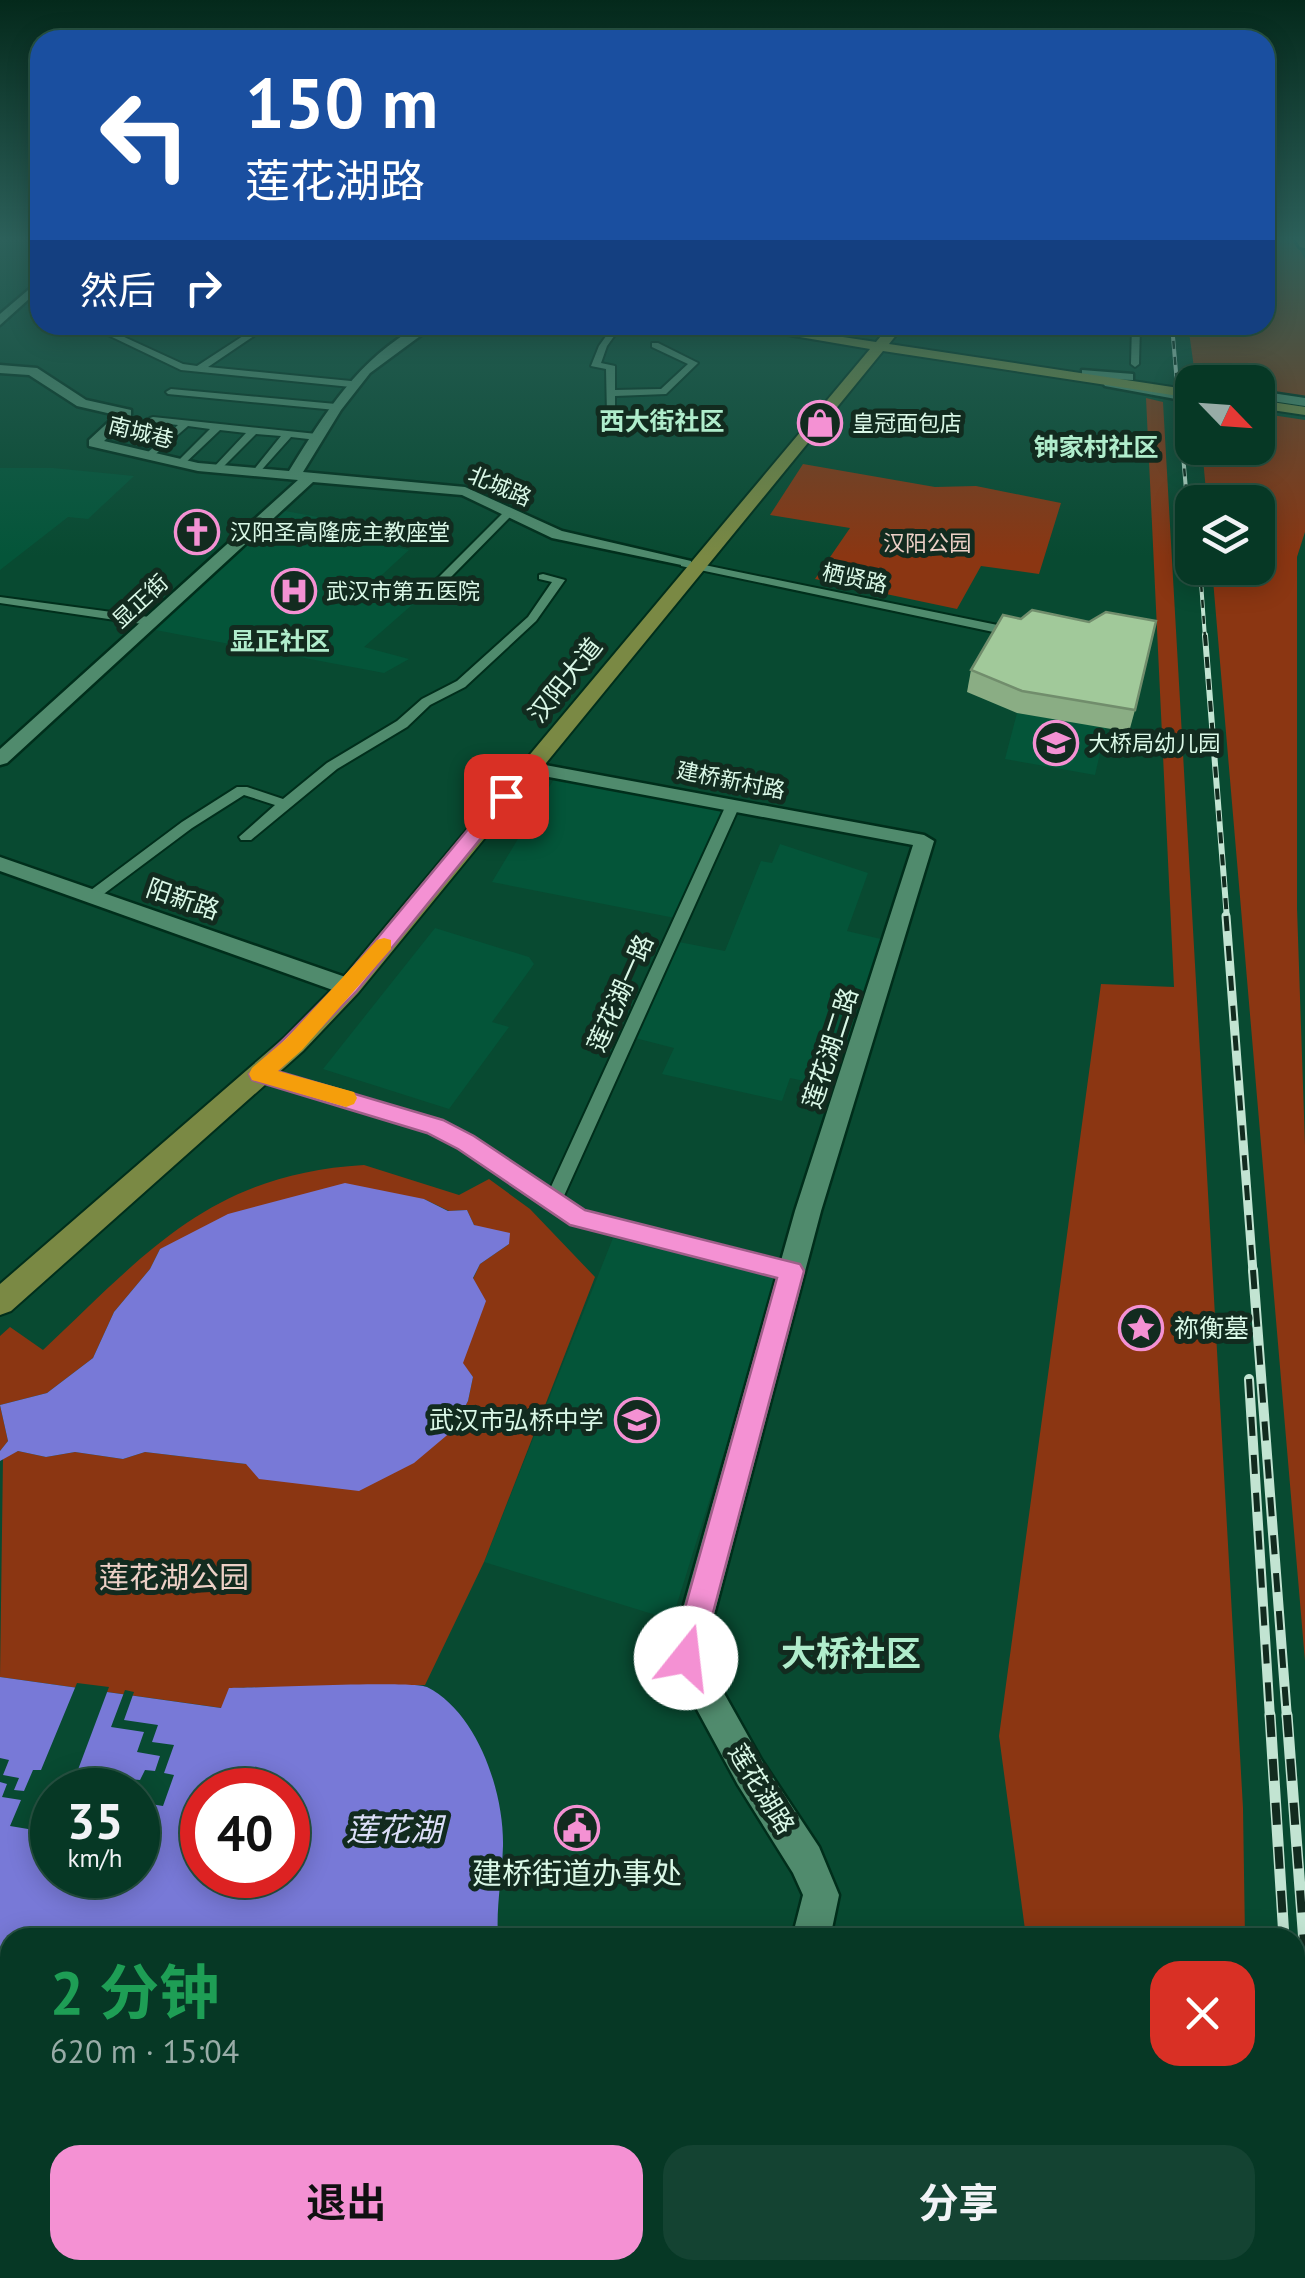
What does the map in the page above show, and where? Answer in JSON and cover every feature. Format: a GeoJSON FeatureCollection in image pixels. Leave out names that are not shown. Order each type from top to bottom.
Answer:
{"type":"FeatureCollection","features":[{"type":"Feature","properties":{"kind":"main road"},"geometry":{"type":"LineString","coordinates":[[840,343],[850,348],[865,343]]}},
{"type":"Feature","properties":{"kind":"main road","name":"汉阳大道"},"geometry":{"type":"LineString","coordinates":[[0,1281],[342,984],[872,343]]}},
{"type":"Feature","properties":{"kind":"main road"},"geometry":{"type":"LineString","coordinates":[[879,343],[888,352],[924,351]]}},
{"type":"Feature","properties":{"kind":"main road"},"geometry":{"type":"LineString","coordinates":[[890,343],[1175,389]]}},
{"type":"Feature","properties":{"kind":"main road"},"geometry":{"type":"LineString","coordinates":[[914,343],[924,351]]}},
{"type":"Feature","properties":{"kind":"main road"},"geometry":{"type":"LineString","coordinates":[[1275,404],[1305,408]]}},
{"type":"Feature","properties":{"kind":"main road","name":"汉阳大道"},"geometry":{"type":"LineString","coordinates":[[0,1302],[260,1074],[529,768],[690,564]]}},
{"type":"Feature","properties":{"kind":"street"},"geometry":{"type":"LineString","coordinates":[[127,343],[181,367],[351,384]]}},
{"type":"Feature","properties":{"kind":"street"},"geometry":{"type":"LineString","coordinates":[[184,393],[204,369],[240,343]]}},
{"type":"Feature","properties":{"kind":"street","name":"显正街"},"geometry":{"type":"LineString","coordinates":[[0,759],[302,475],[317,438],[351,384],[377,356],[398,343]]}},
{"type":"Feature","properties":{"kind":"street"},"geometry":{"type":"LineString","coordinates":[[604,343],[595,366],[611,366],[610,412],[702,430]]}},
{"type":"Feature","properties":{"kind":"street"},"geometry":{"type":"LineString","coordinates":[[1135,364],[1136,343]]}},
{"type":"Feature","properties":{"kind":"street"},"geometry":{"type":"LineString","coordinates":[[610,392],[664,392],[694,363],[655,345]]}},
{"type":"Feature","properties":{"kind":"street","name":"南城巷"},"geometry":{"type":"LineString","coordinates":[[0,369],[32,371],[82,404],[126,413],[94,443],[182,463],[302,475]]}},
{"type":"Feature","properties":{"kind":"street"},"geometry":{"type":"LineString","coordinates":[[231,401],[248,374]]}},
{"type":"Feature","properties":{"kind":"street"},"geometry":{"type":"LineString","coordinates":[[259,410],[292,378]]}},
{"type":"Feature","properties":{"kind":"street"},"geometry":{"type":"LineString","coordinates":[[276,433],[324,381]]}},
{"type":"Feature","properties":{"kind":"street"},"geometry":{"type":"LineString","coordinates":[[171,392],[231,401],[336,408]]}},
{"type":"Feature","properties":{"kind":"street"},"geometry":{"type":"LineString","coordinates":[[193,404],[203,395]]}},
{"type":"Feature","properties":{"kind":"street"},"geometry":{"type":"LineString","coordinates":[[153,420],[214,423],[240,430],[252,425],[276,433],[317,438]]}},
{"type":"Feature","properties":{"kind":"street"},"geometry":{"type":"LineString","coordinates":[[151,455],[180,420]]}},
{"type":"Feature","properties":{"kind":"street"},"geometry":{"type":"LineString","coordinates":[[182,463],[214,423]]}},
{"type":"Feature","properties":{"kind":"street"},"geometry":{"type":"LineString","coordinates":[[218,468],[252,425]]}},
{"type":"Feature","properties":{"kind":"street"},"geometry":{"type":"LineString","coordinates":[[257,472],[288,434]]}},
{"type":"Feature","properties":{"kind":"street","name":"北城路"},"geometry":{"type":"LineString","coordinates":[[302,475],[465,491],[557,535],[690,564]]}},
{"type":"Feature","properties":{"kind":"street"},"geometry":{"type":"LineString","coordinates":[[474,590],[440,582],[509,512]]}},
{"type":"Feature","properties":{"kind":"street","name":"栖贤路"},"geometry":{"type":"LineString","coordinates":[[690,564],[1018,633]]}},
{"type":"Feature","properties":{"kind":"street"},"geometry":{"type":"LineString","coordinates":[[246,837],[332,766],[402,724],[426,702],[461,684],[489,660],[532,619],[558,580],[544,577]]}},
{"type":"Feature","properties":{"kind":"street"},"geometry":{"type":"LineString","coordinates":[[0,600],[150,621]]}},
{"type":"Feature","properties":{"kind":"street","name":"建桥新村路"},"geometry":{"type":"LineString","coordinates":[[529,768],[924,841]]}},
{"type":"Feature","properties":{"kind":"street"},"geometry":{"type":"LineString","coordinates":[[92,896],[187,825],[242,790],[285,804]]}},
{"type":"Feature","properties":{"kind":"street","name":"莲花湖一路"},"geometry":{"type":"LineString","coordinates":[[553,1201],[733,806]]}},
{"type":"Feature","properties":{"kind":"street","name":"莲花湖二路"},"geometry":{"type":"LineString","coordinates":[[792,1271],[924,841]]}},
{"type":"Feature","properties":{"kind":"street","name":"阳新路"},"geometry":{"type":"LineString","coordinates":[[0,864],[342,984]]}},
{"type":"Feature","properties":{"kind":"street"},"geometry":{"type":"LineString","coordinates":[[260,1074],[435,1126],[466,1142],[579,1218],[792,1271]]}},
{"type":"Feature","properties":{"kind":"street","name":"莲花湖路"},"geometry":{"type":"LineString","coordinates":[[792,1271],[686,1658],[750,1772],[806,1860],[821,1895],[813,1928]]}},
{"type":"Feature","properties":{"kind":"shaded area"},"geometry":{"type":"Polygon","coordinates":[[[0,468],[53,468],[134,476],[88,519],[68,517],[0,570],[0,468]]]}},
{"type":"Feature","properties":{"kind":"shaded area","name":"武汉市第五医院"},"geometry":{"type":"Polygon","coordinates":[[[280,510],[388,530],[376,542],[409,550],[371,585],[421,597],[364,647],[409,659],[384,673],[150,629],[280,510]]]}},
{"type":"Feature","properties":{"kind":"shaded area","name":"大桥局幼儿园"},"geometry":{"type":"Polygon","coordinates":[[[1017,713],[1106,727],[1095,775],[1005,759],[1017,713]]]}},
{"type":"Feature","properties":{"kind":"shaded area"},"geometry":{"type":"Polygon","coordinates":[[[554,779],[723,810],[675,918],[492,882],[554,779]]]}},
{"type":"Feature","properties":{"kind":"shaded area"},"geometry":{"type":"Polygon","coordinates":[[[780,844],[868,873],[847,931],[881,939],[833,1087],[790,1078],[782,1101],[662,1074],[674,1048],[635,1038],[679,942],[725,951],[761,861],[772,863],[780,844]]]}},
{"type":"Feature","properties":{"kind":"shaded area"},"geometry":{"type":"Polygon","coordinates":[[[435,928],[529,957],[534,964],[492,1022],[509,1027],[449,1109],[323,1069],[435,928]]]}},
{"type":"Feature","properties":{"kind":"shaded area","name":"武汉市弘桥中学"},"geometry":{"type":"Polygon","coordinates":[[[613,1238],[779,1277],[672,1620],[484,1562],[613,1238]]]}},
{"type":"Feature","properties":{"kind":"green space"},"geometry":{"type":"Polygon","coordinates":[[[1191,343],[1305,343],[1305,399],[1275,395],[1275,365],[1194,365],[1191,343]]]}},
{"type":"Feature","properties":{"kind":"green space"},"geometry":{"type":"Polygon","coordinates":[[[1146,398],[1163,402],[1243,1808],[1245,1928],[1025,1928],[999,1736],[1101,984],[1174,987],[1146,398]]]}},
{"type":"Feature","properties":{"kind":"green space"},"geometry":{"type":"Polygon","coordinates":[[[1275,416],[1305,420],[1305,532],[1297,557],[1297,908],[1305,1145],[1305,1661],[1213,585],[1275,585],[1275,485],[1205,485],[1204,465],[1275,465],[1275,416]]]}},
{"type":"Feature","properties":{"kind":"green space","name":"汉阳公园"},"geometry":{"type":"Polygon","coordinates":[[[803,464],[935,487],[976,486],[1061,503],[1039,574],[981,566],[957,609],[815,579],[850,528],[770,515],[803,464]]]}},
{"type":"Feature","properties":{"kind":"green space","name":"莲花湖公园"},"geometry":{"type":"Polygon","coordinates":[[[364,1165],[459,1195],[489,1179],[530,1209],[595,1277],[484,1562],[425,1685],[230,1688],[222,1708],[0,1677],[3,1458],[18,1451],[46,1457],[75,1452],[123,1459],[145,1452],[246,1464],[452,1431],[468,1401],[473,1377],[462,1363],[485,1301],[473,1279],[480,1264],[509,1244],[474,1225],[467,1210],[449,1211],[424,1199],[190,1237],[160,1249],[150,1269],[114,1312],[93,1358],[47,1393],[0,1405],[0,1336],[10,1327],[43,1350],[116,1281],[185,1224],[264,1184],[311,1172],[364,1165]]]}},
{"type":"Feature","properties":{"kind":"green space"},"geometry":{"type":"Polygon","coordinates":[[[0,1405],[8,1441],[0,1451],[0,1405]]]}},
{"type":"Feature","properties":{"kind":"water"},"geometry":{"type":"Polygon","coordinates":[[[345,1183],[424,1199],[448,1211],[467,1210],[474,1225],[510,1233],[509,1244],[480,1264],[473,1278],[486,1301],[463,1363],[473,1377],[468,1401],[452,1431],[414,1463],[359,1491],[259,1479],[246,1464],[145,1452],[123,1459],[75,1452],[46,1457],[18,1451],[0,1461],[0,1451],[8,1441],[0,1405],[47,1393],[93,1358],[114,1312],[150,1269],[160,1249],[228,1214],[345,1183]]]}},
{"type":"Feature","properties":{"kind":"water","name":"莲花湖"},"geometry":{"type":"Polygon","coordinates":[[[0,1677],[221,1708],[229,1688],[366,1684],[427,1687],[461,1715],[474,1734],[499,1802],[503,1846],[498,1928],[0,1928],[0,1677]]]}},
{"type":"Feature","properties":{"kind":"pier"},"geometry":{"type":"Polygon","coordinates":[[[77,1683],[109,1687],[79,1768],[42,1768],[77,1683]]]}},
{"type":"Feature","properties":{"kind":"pier"},"geometry":{"type":"Polygon","coordinates":[[[125,1690],[134,1692],[124,1720],[158,1725],[152,1742],[174,1745],[164,1773],[174,1775],[163,1806],[160,1768],[156,1768],[160,1756],[137,1752],[144,1732],[111,1727],[125,1690]]]}},
{"type":"Feature","properties":{"kind":"pier"},"geometry":{"type":"Polygon","coordinates":[[[0,1758],[9,1760],[3,1775],[19,1778],[14,1790],[24,1791],[30,1777],[30,1829],[10,1826],[21,1800],[2,1797],[7,1784],[0,1782],[0,1758]]]}},
{"type":"Feature","properties":{"kind":"building"},"geometry":{"type":"Polygon","coordinates":[[[1032,610],[1089,622],[1106,612],[1156,621],[1135,710],[1022,691],[971,670],[1003,615],[1021,619],[1032,610]]]}},
{"type":"Feature","properties":{"kind":"railway"},"geometry":{"type":"LineString","coordinates":[[1174,343],[1186,485]]}},
{"type":"Feature","properties":{"kind":"railway"},"geometry":{"type":"LineString","coordinates":[[1201,585],[1205,638]]}},
{"type":"Feature","properties":{"kind":"railway"},"geometry":{"type":"LineString","coordinates":[[1205,635],[1227,919]]}},
{"type":"Feature","properties":{"kind":"railway"},"geometry":{"type":"LineString","coordinates":[[1226,916],[1253,1272]]}},
{"type":"Feature","properties":{"kind":"railway"},"geometry":{"type":"LineString","coordinates":[[1253,1270],[1287,1718]]}},
{"type":"Feature","properties":{"kind":"railway"},"geometry":{"type":"LineString","coordinates":[[1249,1379],[1270,1718]]}},
{"type":"Feature","properties":{"kind":"railway"},"geometry":{"type":"LineString","coordinates":[[1270,1715],[1283,1928]]}},
{"type":"Feature","properties":{"kind":"railway"},"geometry":{"type":"LineString","coordinates":[[1287,1715],[1303,1928]]}},
{"type":"Feature","properties":{"kind":"slow traffic"},"geometry":{"type":"LineString","coordinates":[[346,1098],[260,1074],[294,1044],[384,944]]}},
{"type":"Feature","properties":{"kind":"place","name":"皇冠面包店"},"geometry":{"type":"Point","coordinates":[820,423]}},
{"type":"Feature","properties":{"kind":"place","name":"汉阳圣高隆庞主教座堂"},"geometry":{"type":"Point","coordinates":[197,532]}},
{"type":"Feature","properties":{"kind":"place","name":"武汉市第五医院"},"geometry":{"type":"Point","coordinates":[294,591]}},
{"type":"Feature","properties":{"kind":"place","name":"大桥局幼儿园"},"geometry":{"type":"Point","coordinates":[1056,743]}},
{"type":"Feature","properties":{"kind":"place","name":"祢衡墓"},"geometry":{"type":"Point","coordinates":[1141,1328]}},
{"type":"Feature","properties":{"kind":"place","name":"武汉市弘桥中学"},"geometry":{"type":"Point","coordinates":[637,1420]}},
{"type":"Feature","properties":{"kind":"place","name":"建桥街道办事处"},"geometry":{"type":"Point","coordinates":[577,1828]}},
{"type":"Feature","properties":{"kind":"district","name":"西大街社区"},"geometry":{"type":"Point","coordinates":[662,421]}},
{"type":"Feature","properties":{"kind":"district","name":"钟家村社区"},"geometry":{"type":"Point","coordinates":[1096,447]}},
{"type":"Feature","properties":{"kind":"district","name":"显正社区"},"geometry":{"type":"Point","coordinates":[280,641]}},
{"type":"Feature","properties":{"kind":"district","name":"大桥社区"},"geometry":{"type":"Point","coordinates":[851,1654]}},
{"type":"Feature","properties":{"kind":"route"},"geometry":{"type":"LineString","coordinates":[[506,796],[348,987],[260,1074],[435,1126],[466,1142],[579,1218],[792,1271],[686,1658]]}}]}
